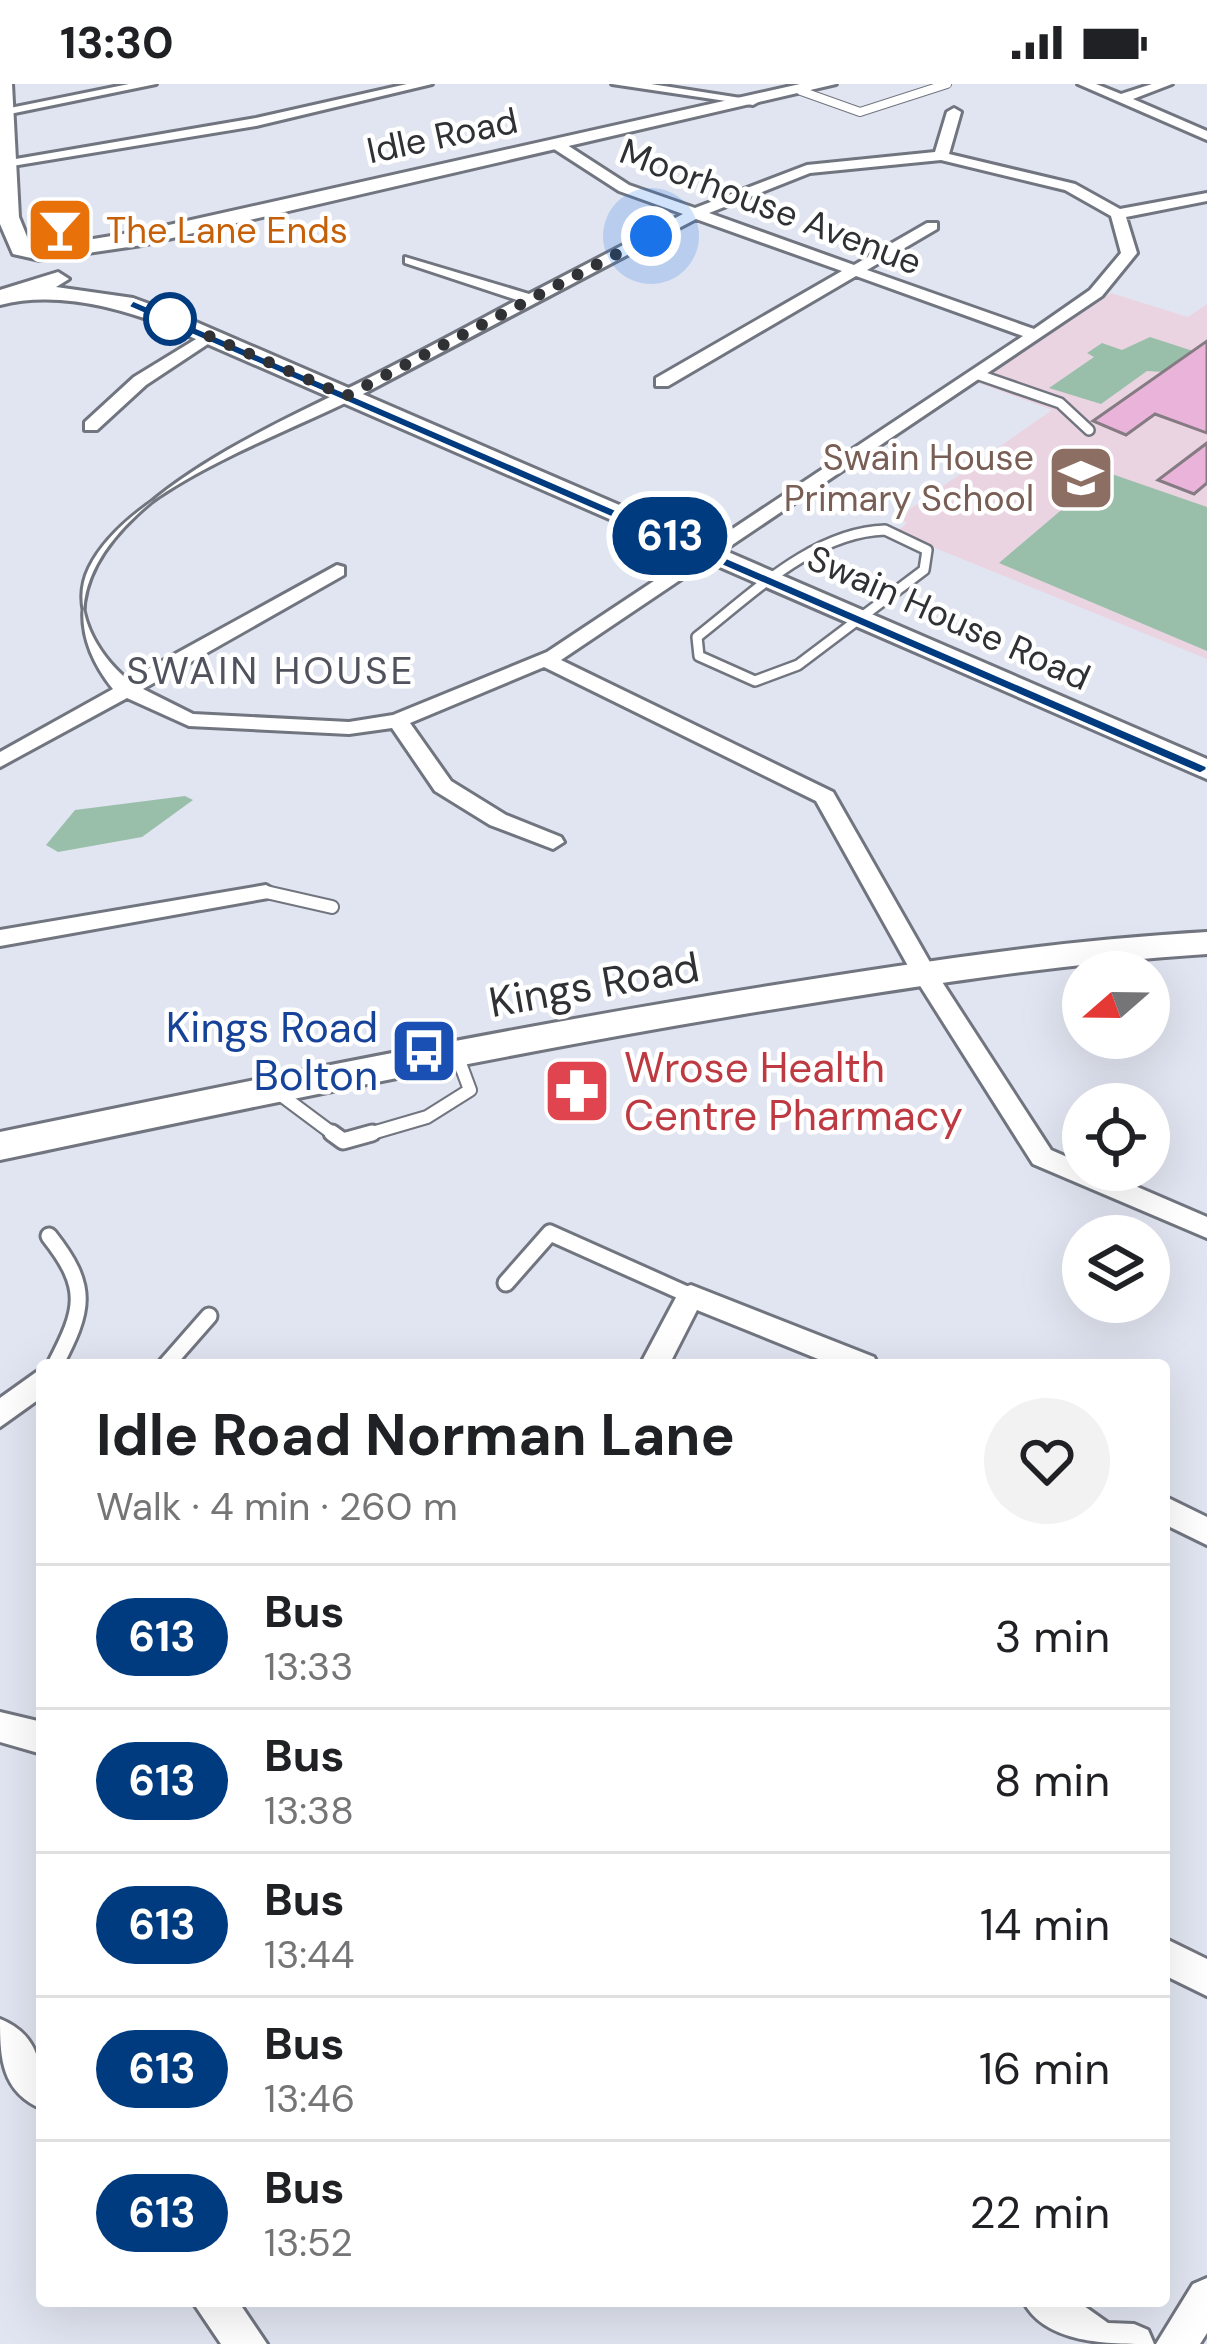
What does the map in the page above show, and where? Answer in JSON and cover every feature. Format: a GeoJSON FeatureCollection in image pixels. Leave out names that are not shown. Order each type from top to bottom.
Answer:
{"type":"FeatureCollection","features":[{"type":"Feature","properties":{"kind":"street"},"geometry":{"type":"LineString","coordinates":[[2,100],[108,84]]}},
{"type":"Feature","properties":{"kind":"street"},"geometry":{"type":"LineString","coordinates":[[2,100],[144,84]]}},
{"type":"Feature","properties":{"kind":"street"},"geometry":{"type":"LineString","coordinates":[[3,168],[256,122],[425,84]]}},
{"type":"Feature","properties":{"kind":"street"},"geometry":{"type":"LineString","coordinates":[[620,84],[753,101]]}},
{"type":"Feature","properties":{"kind":"street","name":"Idle Road"},"geometry":{"type":"LineString","coordinates":[[20,249],[142,238],[826,84]]}},
{"type":"Feature","properties":{"kind":"street"},"geometry":{"type":"LineString","coordinates":[[1085,84],[1207,136]]}},
{"type":"Feature","properties":{"kind":"street"},"geometry":{"type":"LineString","coordinates":[[1121,100],[1165,84]]}},
{"type":"Feature","properties":{"kind":"street"},"geometry":{"type":"LineString","coordinates":[[2,100],[4,224],[20,249]]}},
{"type":"Feature","properties":{"kind":"street"},"geometry":{"type":"LineString","coordinates":[[941,156],[954,112]]}},
{"type":"Feature","properties":{"kind":"street","name":"Moorhouse Avenue"},"geometry":{"type":"LineString","coordinates":[[559,146],[624,188],[1035,335]]}},
{"type":"Feature","properties":{"kind":"street"},"geometry":{"type":"LineString","coordinates":[[1118,214],[1129,253],[1096,292],[979,375],[547,661],[398,721],[349,728],[189,720],[126,689],[94,662],[73,611],[78,570],[114,523],[184,473],[346,396],[692,214],[807,169],[941,156],[1070,187],[1118,214],[1207,197]]}},
{"type":"Feature","properties":{"kind":"street"},"geometry":{"type":"LineString","coordinates":[[662,382],[932,226]]}},
{"type":"Feature","properties":{"kind":"street","name":"Idle Road"},"geometry":{"type":"LineString","coordinates":[[0,317],[64,270],[142,238]]}},
{"type":"Feature","properties":{"kind":"street","name":"Swain House Road"},"geometry":{"type":"LineString","coordinates":[[20,249],[133,304],[1207,770]]}},
{"type":"Feature","properties":{"kind":"street"},"geometry":{"type":"LineString","coordinates":[[410,260],[528,299]]}},
{"type":"Feature","properties":{"kind":"street"},"geometry":{"type":"LineString","coordinates":[[0,298],[31,292]]}},
{"type":"Feature","properties":{"kind":"street","name":"Swain House Road"},"geometry":{"type":"LineString","coordinates":[[31,292],[133,304]]}},
{"type":"Feature","properties":{"kind":"street"},"geometry":{"type":"LineString","coordinates":[[91,427],[140,381],[212,336]]}},
{"type":"Feature","properties":{"kind":"street"},"geometry":{"type":"LineString","coordinates":[[0,761],[337,571]]}},
{"type":"Feature","properties":{"kind":"street"},"geometry":{"type":"LineString","coordinates":[[547,661],[825,797],[924,973],[1042,1157],[1207,1228]]}},
{"type":"Feature","properties":{"kind":"street"},"geometry":{"type":"LineString","coordinates":[[398,721],[443,786],[498,820],[553,842]]}},
{"type":"Feature","properties":{"kind":"street"},"geometry":{"type":"LineString","coordinates":[[0,938],[266,892]]}},
{"type":"Feature","properties":{"kind":"street","name":"Kings Road"},"geometry":{"type":"LineString","coordinates":[[0,1146],[526,1037],[924,973],[1207,943]]}},
{"type":"Feature","properties":{"kind":"street"},"geometry":{"type":"LineString","coordinates":[[657,1359],[691,1296],[849,1359]]}},
{"type":"Feature","properties":{"kind":"street"},"geometry":{"type":"LineString","coordinates":[[0,1414],[36,1385]]}},
{"type":"Feature","properties":{"kind":"street"},"geometry":{"type":"LineString","coordinates":[[1170,1512],[1207,1532]]}},
{"type":"Feature","properties":{"kind":"street"},"geometry":{"type":"LineString","coordinates":[[0,1727],[36,1736]]}},
{"type":"Feature","properties":{"kind":"street"},"geometry":{"type":"LineString","coordinates":[[1170,1959],[1207,1978]]}},
{"type":"Feature","properties":{"kind":"street"},"geometry":{"type":"LineString","coordinates":[[0,2037],[36,2082]]}},
{"type":"Feature","properties":{"kind":"street"},"geometry":{"type":"LineString","coordinates":[[1176,2344],[1207,2298]]}},
{"type":"Feature","properties":{"kind":"street"},"geometry":{"type":"LineString","coordinates":[[217,2307],[247,2344]]}},
{"type":"Feature","properties":{"kind":"street"},"geometry":{"type":"LineString","coordinates":[[1052,2307],[1102,2342],[1134,2344]]}},
{"type":"Feature","properties":{"kind":"lane"},"geometry":{"type":"LineString","coordinates":[[801,91],[860,112],[946,84]]}},
{"type":"Feature","properties":{"kind":"lane"},"geometry":{"type":"LineString","coordinates":[[979,375],[1060,404],[1089,430]]}},
{"type":"Feature","properties":{"kind":"lane"},"geometry":{"type":"LineString","coordinates":[[885,530],[927,550],[924,570],[857,617],[798,665],[754,681],[699,656],[697,637],[771,579],[848,531],[885,530]]}},
{"type":"Feature","properties":{"kind":"lane"},"geometry":{"type":"LineString","coordinates":[[266,892],[332,908]]}},
{"type":"Feature","properties":{"kind":"lane"},"geometry":{"type":"LineString","coordinates":[[272,1088],[343,1142],[427,1118],[470,1090],[458,1054]]}},
{"type":"Feature","properties":{"kind":"lane"},"geometry":{"type":"LineString","coordinates":[[506,1283],[550,1233],[691,1296]]}},
{"type":"Feature","properties":{"kind":"lane"},"geometry":{"type":"LineString","coordinates":[[49,1237],[69,1260],[83,1293],[84,1312],[58,1359]]}},
{"type":"Feature","properties":{"kind":"lane"},"geometry":{"type":"LineString","coordinates":[[171,1359],[209,1316]]}},
{"type":"Feature","properties":{"kind":"shaded area","name":"Swain House Primary School"},"geometry":{"type":"Polygon","coordinates":[[[1111,293],[1188,317],[1207,304],[1207,659],[896,532],[907,523],[897,518],[1052,410],[978,383],[1111,293]]]}},
{"type":"Feature","properties":{"kind":"green space"},"geometry":{"type":"Polygon","coordinates":[[[1150,337],[1193,351],[1164,372],[1147,371],[1101,404],[1049,388],[1094,357],[1087,353],[1102,343],[1122,350],[1150,337]]]}},
{"type":"Feature","properties":{"kind":"green space"},"geometry":{"type":"Polygon","coordinates":[[[1106,472],[1207,507],[1207,651],[999,563],[1106,472]]]}},
{"type":"Feature","properties":{"kind":"green space"},"geometry":{"type":"Polygon","coordinates":[[[185,796],[193,800],[142,837],[58,852],[46,845],[75,810],[185,796]]]}},
{"type":"Feature","properties":{"kind":"building"},"geometry":{"type":"Polygon","coordinates":[[[1207,341],[1207,433],[1155,414],[1126,435],[1093,421],[1207,341]]]}},
{"type":"Feature","properties":{"kind":"building"},"geometry":{"type":"Polygon","coordinates":[[[1207,443],[1207,483],[1194,494],[1158,480],[1207,443]]]}},
{"type":"Feature","properties":{"kind":"bus line","name":"613"},"geometry":{"type":"LineString","coordinates":[[133,304],[1207,770]]}},
{"type":"Feature","properties":{"kind":"place","name":"The Lane Ends"},"geometry":{"type":"Point","coordinates":[60,230]}},
{"type":"Feature","properties":{"kind":"place","name":"Swain House Primary School"},"geometry":{"type":"Point","coordinates":[1081,478]}},
{"type":"Feature","properties":{"kind":"place","name":"Kings Road Bolton"},"geometry":{"type":"Point","coordinates":[424,1051]}},
{"type":"Feature","properties":{"kind":"place","name":"Wrose Health Centre Pharmacy"},"geometry":{"type":"Point","coordinates":[577,1091]}},
{"type":"Feature","properties":{"kind":"district","name":"SWAIN HOUSE"},"geometry":{"type":"Point","coordinates":[271,670]}},
{"type":"Feature","properties":{"kind":"route"},"geometry":{"type":"LineString","coordinates":[[170,319],[346,396],[651,236]]}}]}
